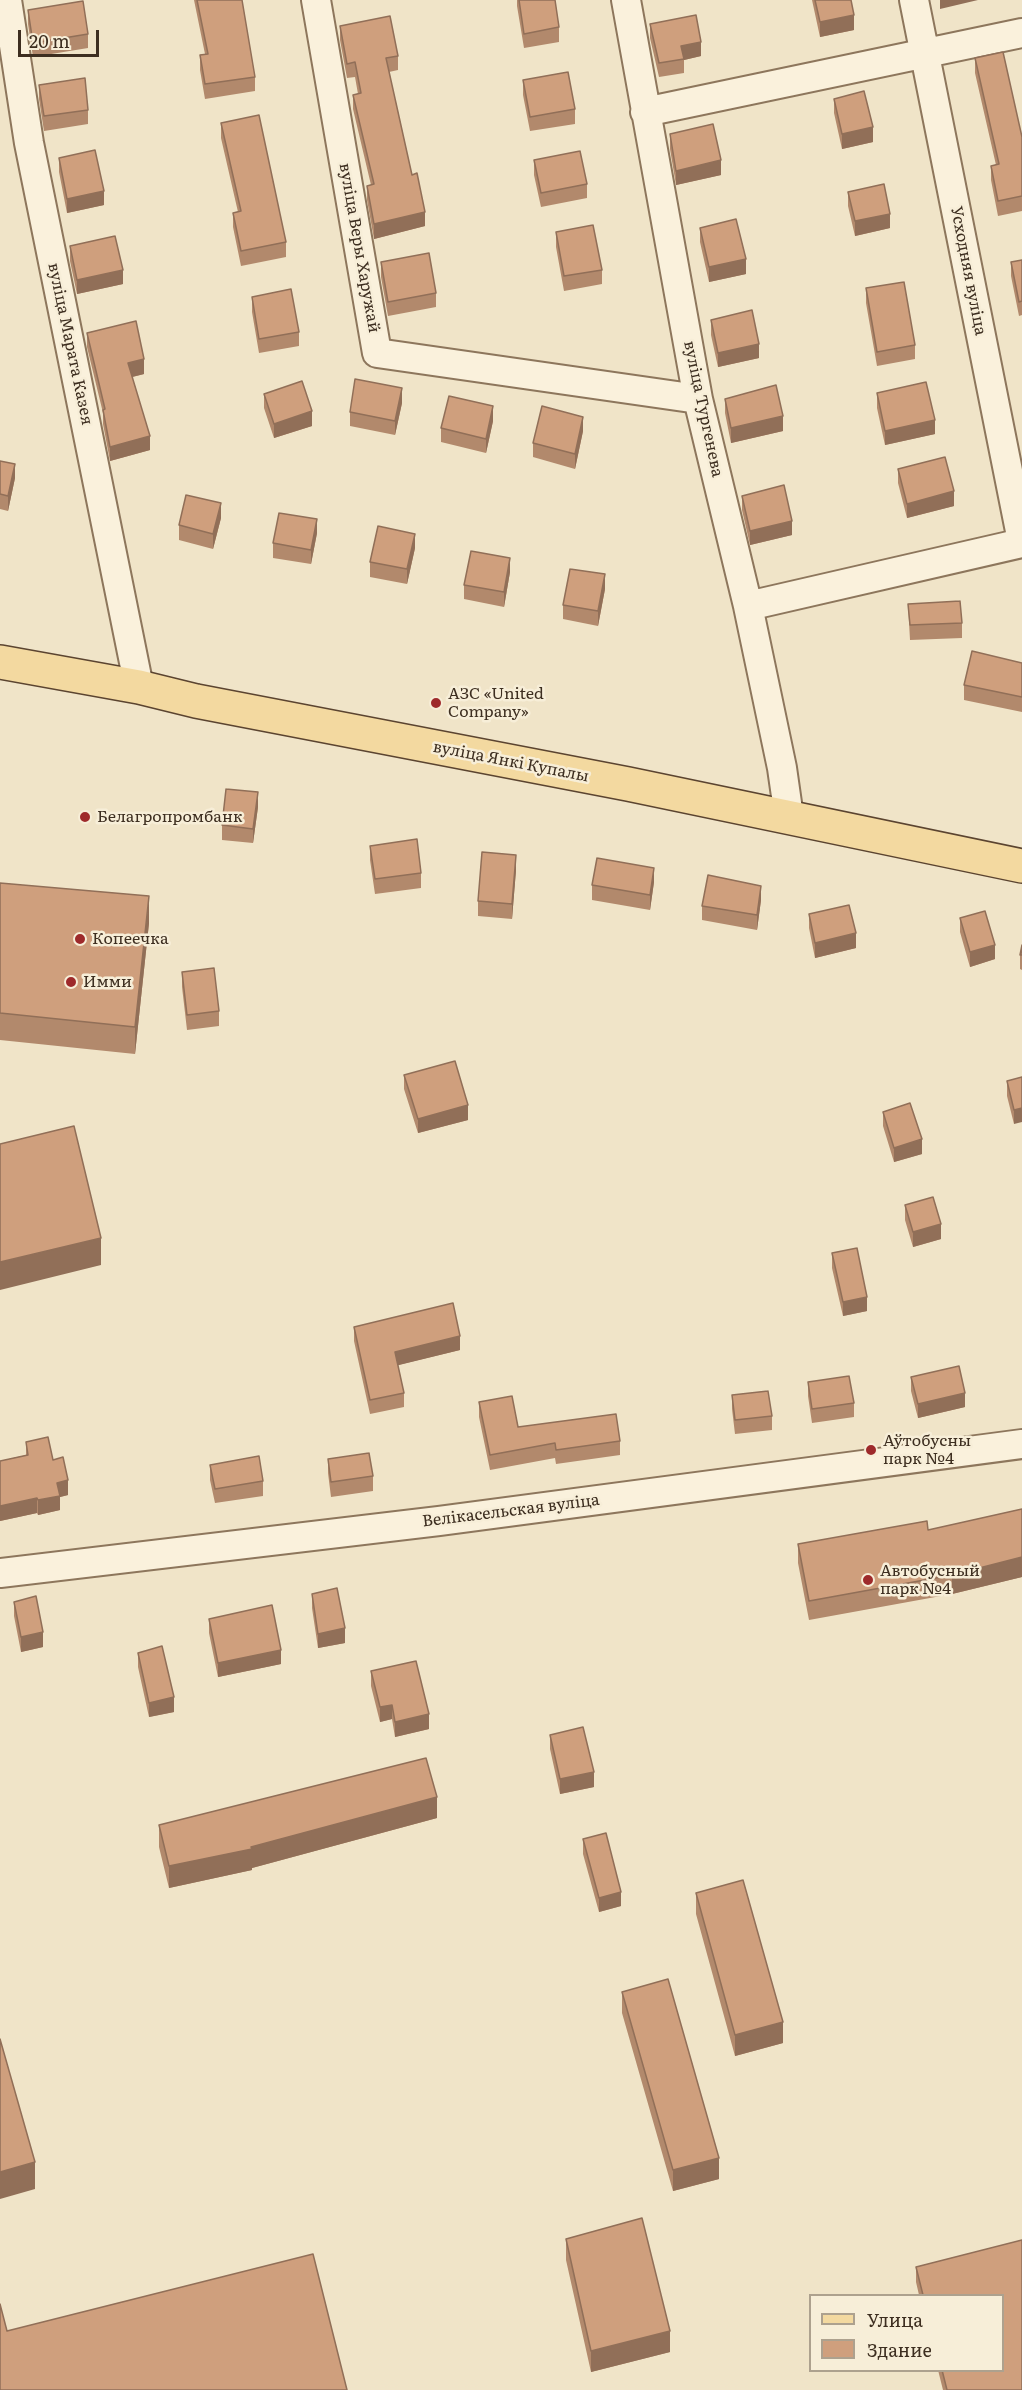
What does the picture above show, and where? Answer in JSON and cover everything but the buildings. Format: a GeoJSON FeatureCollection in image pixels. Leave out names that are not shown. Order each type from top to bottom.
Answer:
{"type":"FeatureCollection","features":[{"type":"Feature","properties":{"kind":"main road","name":"вуліца Янкі Купалы"},"geometry":{"type":"LineString","coordinates":[[0,662],[139,687],[196,701],[789,817],[1022,866]]}},
{"type":"Feature","properties":{"kind":"street","name":"вуліца Марата Казея"},"geometry":{"type":"LineString","coordinates":[[7,0],[29,143],[139,687]]}},
{"type":"Feature","properties":{"kind":"street","name":"вуліца Веры Харужай"},"geometry":{"type":"LineString","coordinates":[[316,0],[377,352],[698,399]]}},
{"type":"Feature","properties":{"kind":"street","name":"вуліца Тургенева"},"geometry":{"type":"LineString","coordinates":[[626,0],[698,399],[748,606],[782,768],[789,817]]}},
{"type":"Feature","properties":{"kind":"street","name":"Усходняя вуліца"},"geometry":{"type":"LineString","coordinates":[[914,0],[1022,542]]}},
{"type":"Feature","properties":{"kind":"street"},"geometry":{"type":"LineString","coordinates":[[645,112],[1022,33]]}},
{"type":"Feature","properties":{"kind":"street"},"geometry":{"type":"LineString","coordinates":[[748,606],[1022,542]]}},
{"type":"Feature","properties":{"kind":"street","name":"Велікасельская вуліца"},"geometry":{"type":"LineString","coordinates":[[0,1573],[439,1521],[1022,1444]]}},
{"type":"Feature","properties":{"kind":"place","name":"АЗС «United Company»"},"geometry":{"type":"Point","coordinates":[436,703]}},
{"type":"Feature","properties":{"kind":"place","name":"Белагропромбанк"},"geometry":{"type":"Point","coordinates":[85,817]}},
{"type":"Feature","properties":{"kind":"place","name":"Копеечка"},"geometry":{"type":"Point","coordinates":[80,939]}},
{"type":"Feature","properties":{"kind":"place","name":"Имми"},"geometry":{"type":"Point","coordinates":[71,982]}},
{"type":"Feature","properties":{"kind":"place","name":"Аўтобусны парк №4"},"geometry":{"type":"Point","coordinates":[871,1450]}},
{"type":"Feature","properties":{"kind":"place","name":"Автобусный парк №4"},"geometry":{"type":"Point","coordinates":[868,1580]}}]}
